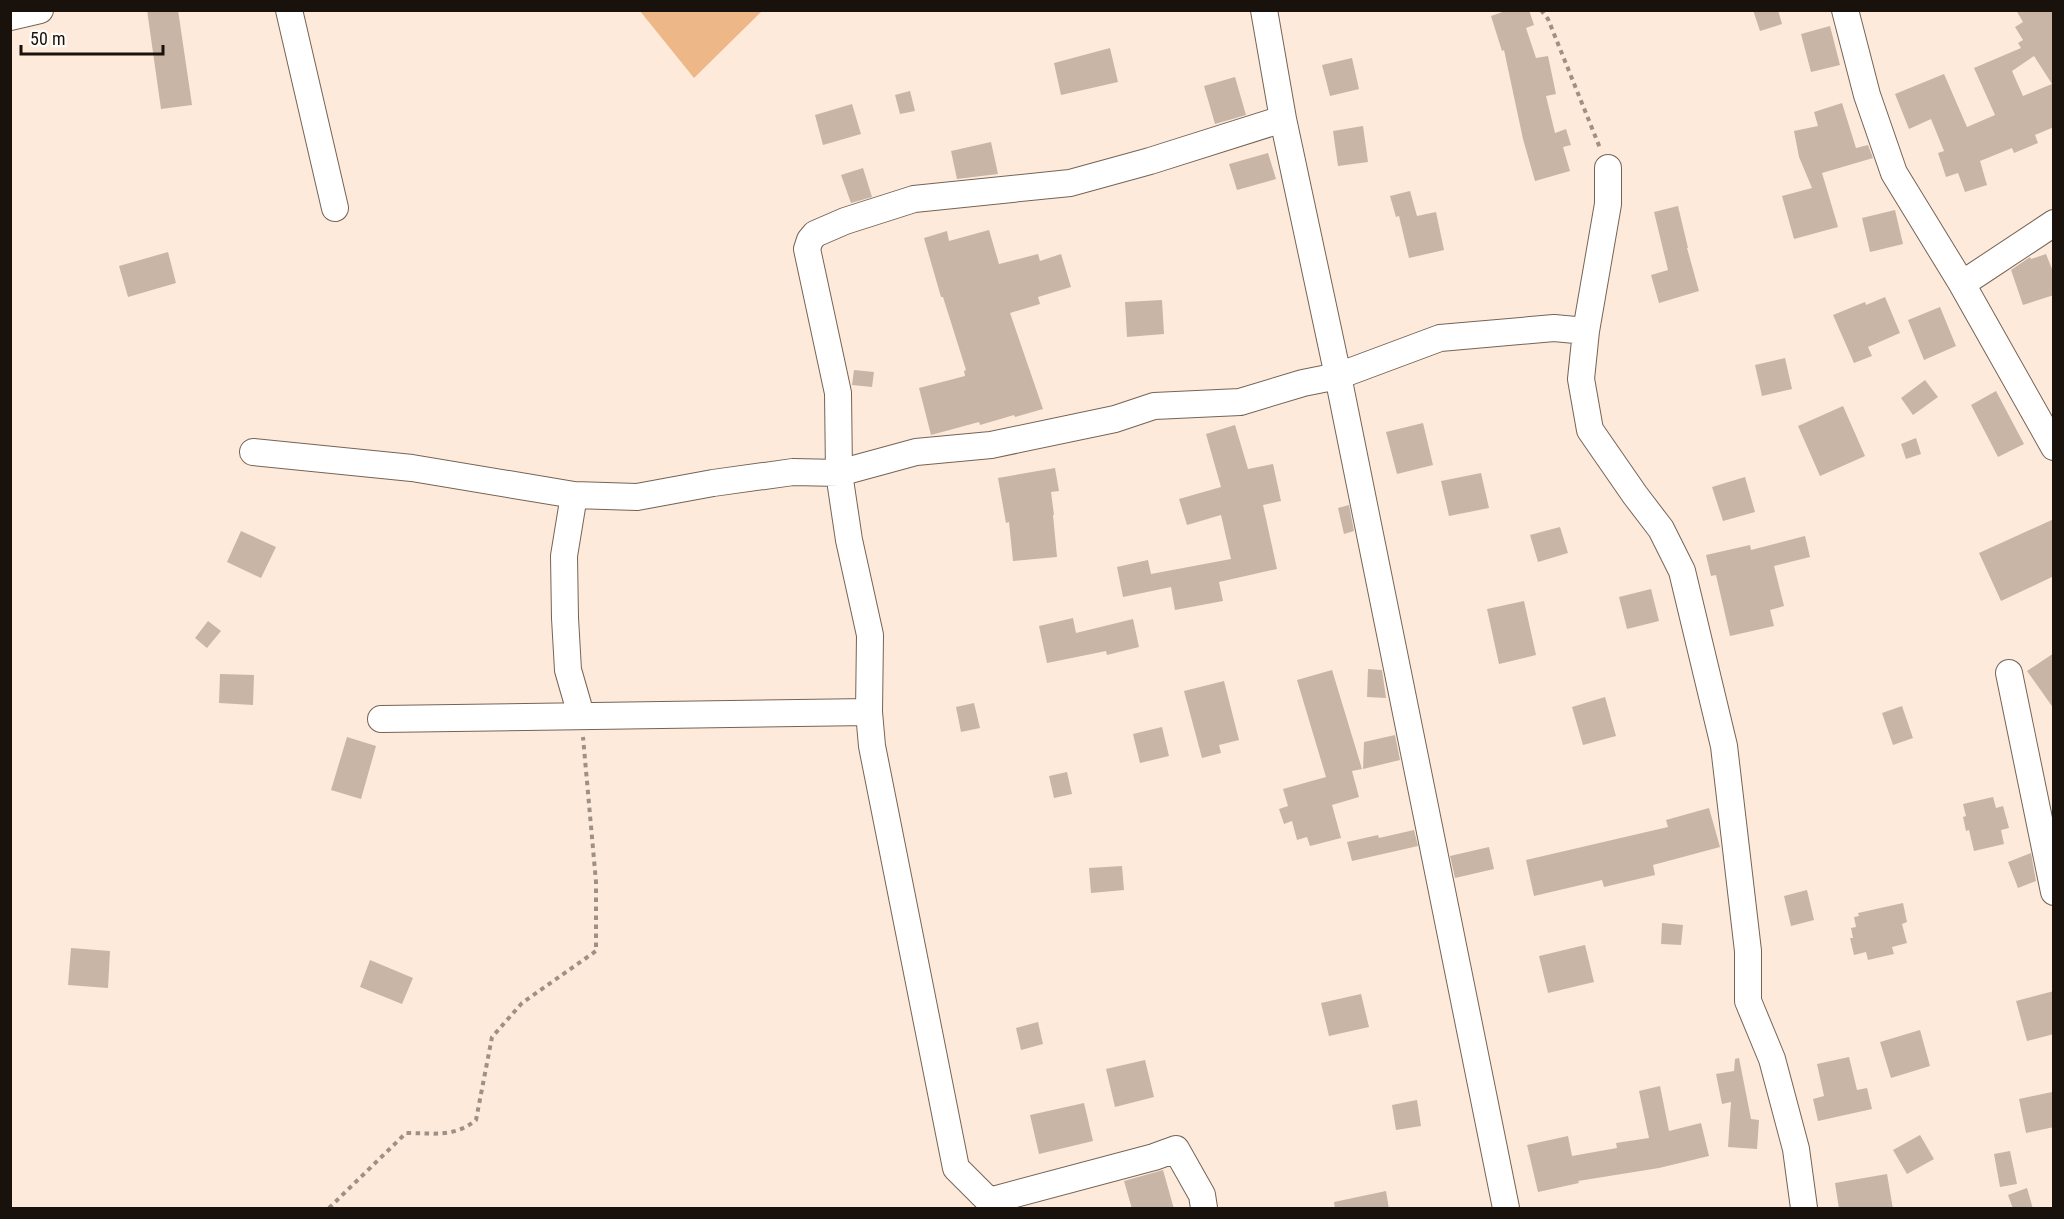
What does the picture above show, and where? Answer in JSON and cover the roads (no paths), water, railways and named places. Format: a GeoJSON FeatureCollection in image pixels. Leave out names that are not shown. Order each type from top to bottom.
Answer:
{"type":"FeatureCollection","features":[{"type":"Feature","properties":{"kind":"street"},"geometry":{"type":"LineString","coordinates":[[10,17],[40,10]]}},
{"type":"Feature","properties":{"kind":"street"},"geometry":{"type":"LineString","coordinates":[[289,10],[335,208]]}},
{"type":"Feature","properties":{"kind":"street"},"geometry":{"type":"LineString","coordinates":[[1264,10],[1283,119],[1338,376],[1506,1209]]}},
{"type":"Feature","properties":{"kind":"street"},"geometry":{"type":"LineString","coordinates":[[1845,10],[1868,95],[1894,173],[1962,284],[2054,447]]}},
{"type":"Feature","properties":{"kind":"street"},"geometry":{"type":"LineString","coordinates":[[1204,1209],[1202,1195],[1176,1149],[1154,1157],[989,1201],[956,1168],[872,746],[869,712],[870,635],[849,540],[838,473],[838,393],[807,249],[815,234],[845,221],[914,199],[1070,183],[1150,161],[1283,119]]}},
{"type":"Feature","properties":{"kind":"street"},"geometry":{"type":"LineString","coordinates":[[1608,168],[1608,204],[1586,331],[1581,380],[1590,430],[1661,529],[1682,571],[1724,746],[1748,951],[1748,1001],[1772,1059],[1778,1081],[1796,1149],[1804,1209]]}},
{"type":"Feature","properties":{"kind":"street"},"geometry":{"type":"LineString","coordinates":[[1962,284],[2054,223]]}},
{"type":"Feature","properties":{"kind":"street"},"geometry":{"type":"LineString","coordinates":[[253,452],[412,468],[574,495],[638,497],[713,483],[793,472],[838,473],[916,452],[991,445],[1115,419],[1154,406],[1240,402],[1303,382],[1338,376],[1440,338],[1554,328],[1586,331]]}},
{"type":"Feature","properties":{"kind":"street"},"geometry":{"type":"LineString","coordinates":[[574,495],[564,556],[565,618],[568,670],[581,715]]}},
{"type":"Feature","properties":{"kind":"street"},"geometry":{"type":"LineString","coordinates":[[2009,673],[2054,892]]}},
{"type":"Feature","properties":{"kind":"street"},"geometry":{"type":"LineString","coordinates":[[381,718],[869,712]]}}]}
